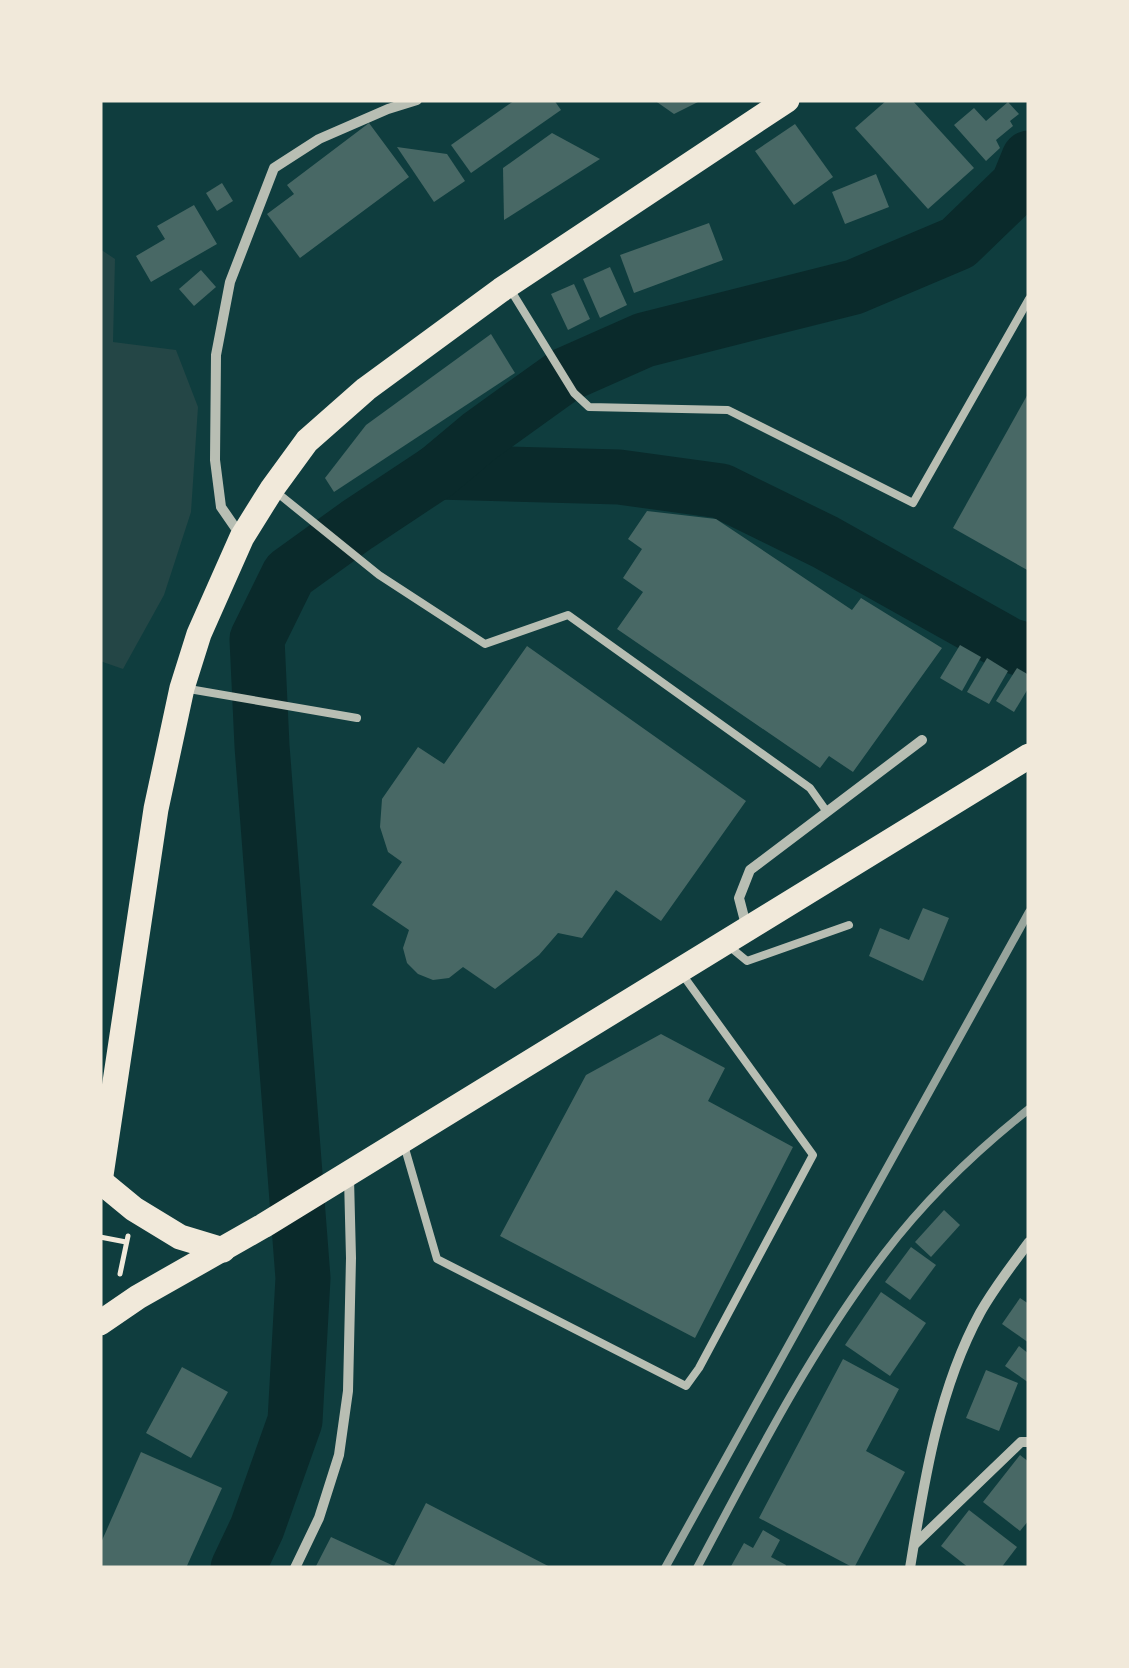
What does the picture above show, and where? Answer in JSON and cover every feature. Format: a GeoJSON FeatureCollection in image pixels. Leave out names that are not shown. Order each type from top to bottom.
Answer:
{"type":"FeatureCollection","features":[{"type":"Feature","properties":{"kind":"main road"},"geometry":{"type":"LineString","coordinates":[[223,1250],[180,1237],[100,1181],[156,809],[182,688],[199,634],[242,537],[307,441],[366,388],[507,286],[787,100]]}},
{"type":"Feature","properties":{"kind":"main road"},"geometry":{"type":"LineString","coordinates":[[106,1319],[1029,756]]}},
{"type":"Feature","properties":{"kind":"street"},"geometry":{"type":"LineString","coordinates":[[242,537],[220,507],[215,460],[216,355],[230,282],[274,168],[319,139],[417,100]]}},
{"type":"Feature","properties":{"kind":"street"},"geometry":{"type":"LineString","coordinates":[[735,936],[739,898],[750,870],[922,740]]}},
{"type":"Feature","properties":{"kind":"street"},"geometry":{"type":"LineString","coordinates":[[295,1568],[319,1518],[334,1471],[348,1392],[351,1258],[342,1177]]}},
{"type":"Feature","properties":{"kind":"street"},"geometry":{"type":"LineString","coordinates":[[910,1568],[935,1434],[958,1363],[979,1314],[1029,1242]]}},
{"type":"Feature","properties":{"kind":"street"},"geometry":{"type":"LineString","coordinates":[[914,1544],[1021,1442],[1029,1442]]}},
{"type":"Feature","properties":{"kind":"lane"},"geometry":{"type":"LineString","coordinates":[[507,286],[574,393],[589,408],[728,410],[913,502],[1029,299]]}},
{"type":"Feature","properties":{"kind":"lane"},"geometry":{"type":"LineString","coordinates":[[272,488],[364,565],[485,644],[568,615],[810,788],[827,812]]}},
{"type":"Feature","properties":{"kind":"lane"},"geometry":{"type":"LineString","coordinates":[[182,688],[357,718]]}},
{"type":"Feature","properties":{"kind":"lane"},"geometry":{"type":"LineString","coordinates":[[735,936],[747,961],[849,925]]}},
{"type":"Feature","properties":{"kind":"lane"},"geometry":{"type":"LineString","coordinates":[[402,1140],[436,1259],[686,1386],[814,1155],[679,970]]}},
{"type":"Feature","properties":{"kind":"path"},"geometry":{"type":"LineString","coordinates":[[106,1319],[134,1208]]}},
{"type":"Feature","properties":{"kind":"path"},"geometry":{"type":"LineString","coordinates":[[100,1237],[126,1242]]}},
{"type":"Feature","properties":{"kind":"shaded area"},"geometry":{"type":"Polygon","coordinates":[[[100,249],[115,259],[113,342],[176,350],[198,407],[191,512],[164,595],[123,669],[100,661],[100,249]]]}},
{"type":"Feature","properties":{"kind":"building"},"geometry":{"type":"Polygon","coordinates":[[[515,100],[554,100],[561,110],[471,173],[451,145],[515,100]]]}},
{"type":"Feature","properties":{"kind":"building"},"geometry":{"type":"Polygon","coordinates":[[[654,100],[702,100],[674,114],[654,100]]]}},
{"type":"Feature","properties":{"kind":"building"},"geometry":{"type":"Polygon","coordinates":[[[887,100],[912,100],[974,168],[928,209],[855,128],[887,100]]]}},
{"type":"Feature","properties":{"kind":"building"},"geometry":{"type":"Polygon","coordinates":[[[1008,102],[1019,114],[1010,121],[1013,126],[996,140],[1000,148],[986,161],[954,125],[974,108],[986,121],[1008,102]]]}},
{"type":"Feature","properties":{"kind":"building"},"geometry":{"type":"Polygon","coordinates":[[[369,123],[409,177],[300,258],[267,214],[294,194],[287,185],[369,123]]]}},
{"type":"Feature","properties":{"kind":"building"},"geometry":{"type":"Polygon","coordinates":[[[795,124],[833,177],[794,205],[755,151],[795,124]]]}},
{"type":"Feature","properties":{"kind":"building"},"geometry":{"type":"Polygon","coordinates":[[[552,133],[600,159],[504,220],[503,168],[552,133]]]}},
{"type":"Feature","properties":{"kind":"building"},"geometry":{"type":"Polygon","coordinates":[[[397,147],[447,154],[465,181],[434,202],[397,147]]]}},
{"type":"Feature","properties":{"kind":"building"},"geometry":{"type":"Polygon","coordinates":[[[876,174],[889,207],[845,224],[832,192],[876,174]]]}},
{"type":"Feature","properties":{"kind":"building"},"geometry":{"type":"Polygon","coordinates":[[[222,183],[233,201],[217,211],[206,193],[222,183]]]}},
{"type":"Feature","properties":{"kind":"building"},"geometry":{"type":"Polygon","coordinates":[[[194,205],[217,244],[151,282],[136,256],[165,239],[157,226],[194,205]]]}},
{"type":"Feature","properties":{"kind":"building"},"geometry":{"type":"Polygon","coordinates":[[[709,223],[723,260],[634,293],[620,255],[709,223]]]}},
{"type":"Feature","properties":{"kind":"building"},"geometry":{"type":"Polygon","coordinates":[[[610,267],[627,305],[600,318],[583,279],[610,267]]]}},
{"type":"Feature","properties":{"kind":"building"},"geometry":{"type":"Polygon","coordinates":[[[201,270],[216,287],[194,306],[179,289],[201,270]]]}},
{"type":"Feature","properties":{"kind":"building"},"geometry":{"type":"Polygon","coordinates":[[[574,284],[590,319],[568,330],[551,294],[574,284]]]}},
{"type":"Feature","properties":{"kind":"building"},"geometry":{"type":"Polygon","coordinates":[[[491,334],[515,373],[334,492],[325,478],[366,425],[491,334]]]}},
{"type":"Feature","properties":{"kind":"building"},"geometry":{"type":"Polygon","coordinates":[[[1029,392],[1029,571],[953,528],[1029,392]]]}},
{"type":"Feature","properties":{"kind":"building"},"geometry":{"type":"Polygon","coordinates":[[[647,511],[716,519],[852,610],[861,598],[942,648],[853,772],[829,756],[820,768],[617,629],[643,592],[623,578],[642,549],[628,539],[647,511]]]}},
{"type":"Feature","properties":{"kind":"building"},"geometry":{"type":"Polygon","coordinates":[[[960,645],[981,657],[962,691],[940,678],[960,645]]]}},
{"type":"Feature","properties":{"kind":"building"},"geometry":{"type":"Polygon","coordinates":[[[527,646],[746,801],[661,921],[616,890],[582,938],[558,933],[539,955],[495,989],[463,967],[449,978],[433,980],[418,974],[407,963],[403,948],[409,930],[372,905],[402,862],[388,852],[380,827],[382,799],[418,747],[444,764],[527,646]]]}},
{"type":"Feature","properties":{"kind":"building"},"geometry":{"type":"Polygon","coordinates":[[[987,658],[1008,671],[989,704],[967,692],[987,658]]]}},
{"type":"Feature","properties":{"kind":"building"},"geometry":{"type":"Polygon","coordinates":[[[1017,668],[1029,675],[1029,687],[1014,712],[996,701],[1017,668]]]}},
{"type":"Feature","properties":{"kind":"building"},"geometry":{"type":"Polygon","coordinates":[[[923,908],[949,918],[923,981],[869,956],[880,928],[909,940],[923,908]]]}},
{"type":"Feature","properties":{"kind":"building"},"geometry":{"type":"Polygon","coordinates":[[[661,1034],[725,1068],[708,1101],[793,1147],[695,1338],[500,1236],[586,1075],[661,1034]]]}},
{"type":"Feature","properties":{"kind":"building"},"geometry":{"type":"Polygon","coordinates":[[[944,1210],[960,1225],[931,1257],[915,1242],[944,1210]]]}},
{"type":"Feature","properties":{"kind":"building"},"geometry":{"type":"Polygon","coordinates":[[[911,1247],[936,1265],[910,1300],[885,1282],[911,1247]]]}},
{"type":"Feature","properties":{"kind":"building"},"geometry":{"type":"Polygon","coordinates":[[[881,1292],[926,1323],[890,1376],[845,1345],[881,1292]]]}},
{"type":"Feature","properties":{"kind":"building"},"geometry":{"type":"Polygon","coordinates":[[[1020,1298],[1029,1304],[1029,1343],[1002,1324],[1020,1298]]]}},
{"type":"Feature","properties":{"kind":"building"},"geometry":{"type":"Polygon","coordinates":[[[1019,1346],[1029,1354],[1029,1383],[1005,1366],[1019,1346]]]}},
{"type":"Feature","properties":{"kind":"building"},"geometry":{"type":"Polygon","coordinates":[[[843,1359],[899,1389],[866,1451],[905,1472],[854,1568],[759,1518],[843,1359]]]}},
{"type":"Feature","properties":{"kind":"building"},"geometry":{"type":"Polygon","coordinates":[[[182,1367],[228,1392],[191,1458],[146,1433],[182,1367]]]}},
{"type":"Feature","properties":{"kind":"building"},"geometry":{"type":"Polygon","coordinates":[[[986,1370],[1018,1383],[999,1431],[966,1418],[986,1370]]]}},
{"type":"Feature","properties":{"kind":"building"},"geometry":{"type":"Polygon","coordinates":[[[141,1452],[222,1488],[186,1568],[100,1568],[100,1545],[141,1452]]]}},
{"type":"Feature","properties":{"kind":"building"},"geometry":{"type":"Polygon","coordinates":[[[1020,1455],[1029,1462],[1029,1520],[1020,1531],[983,1502],[1020,1455]]]}},
{"type":"Feature","properties":{"kind":"building"},"geometry":{"type":"Polygon","coordinates":[[[426,1503],[552,1568],[315,1568],[331,1537],[394,1566],[426,1503]]]}},
{"type":"Feature","properties":{"kind":"building"},"geometry":{"type":"Polygon","coordinates":[[[969,1510],[1017,1547],[1001,1568],[969,1568],[941,1546],[969,1510]]]}},
{"type":"Feature","properties":{"kind":"building"},"geometry":{"type":"Polygon","coordinates":[[[763,1530],[780,1540],[771,1557],[785,1568],[730,1568],[744,1543],[753,1548],[763,1530]]]}},
{"type":"Feature","properties":{"kind":"waterway"},"geometry":{"type":"LineString","coordinates":[[238,1568],[257,1528],[295,1421],[303,1278],[257,639],[289,574],[437,472],[565,375],[644,340],[854,287],[958,243],[1018,185],[1029,158]]}},
{"type":"Feature","properties":{"kind":"waterway"},"geometry":{"type":"LineString","coordinates":[[437,472],[619,477],[721,491],[825,542],[1009,645],[1029,651]]}},
{"type":"Feature","properties":{"kind":"railway"},"geometry":{"type":"LineString","coordinates":[[665,1568],[1029,912]]}},
{"type":"Feature","properties":{"kind":"railway"},"geometry":{"type":"LineString","coordinates":[[697,1568],[784,1407],[857,1291],[934,1195],[1029,1109]]}}]}
